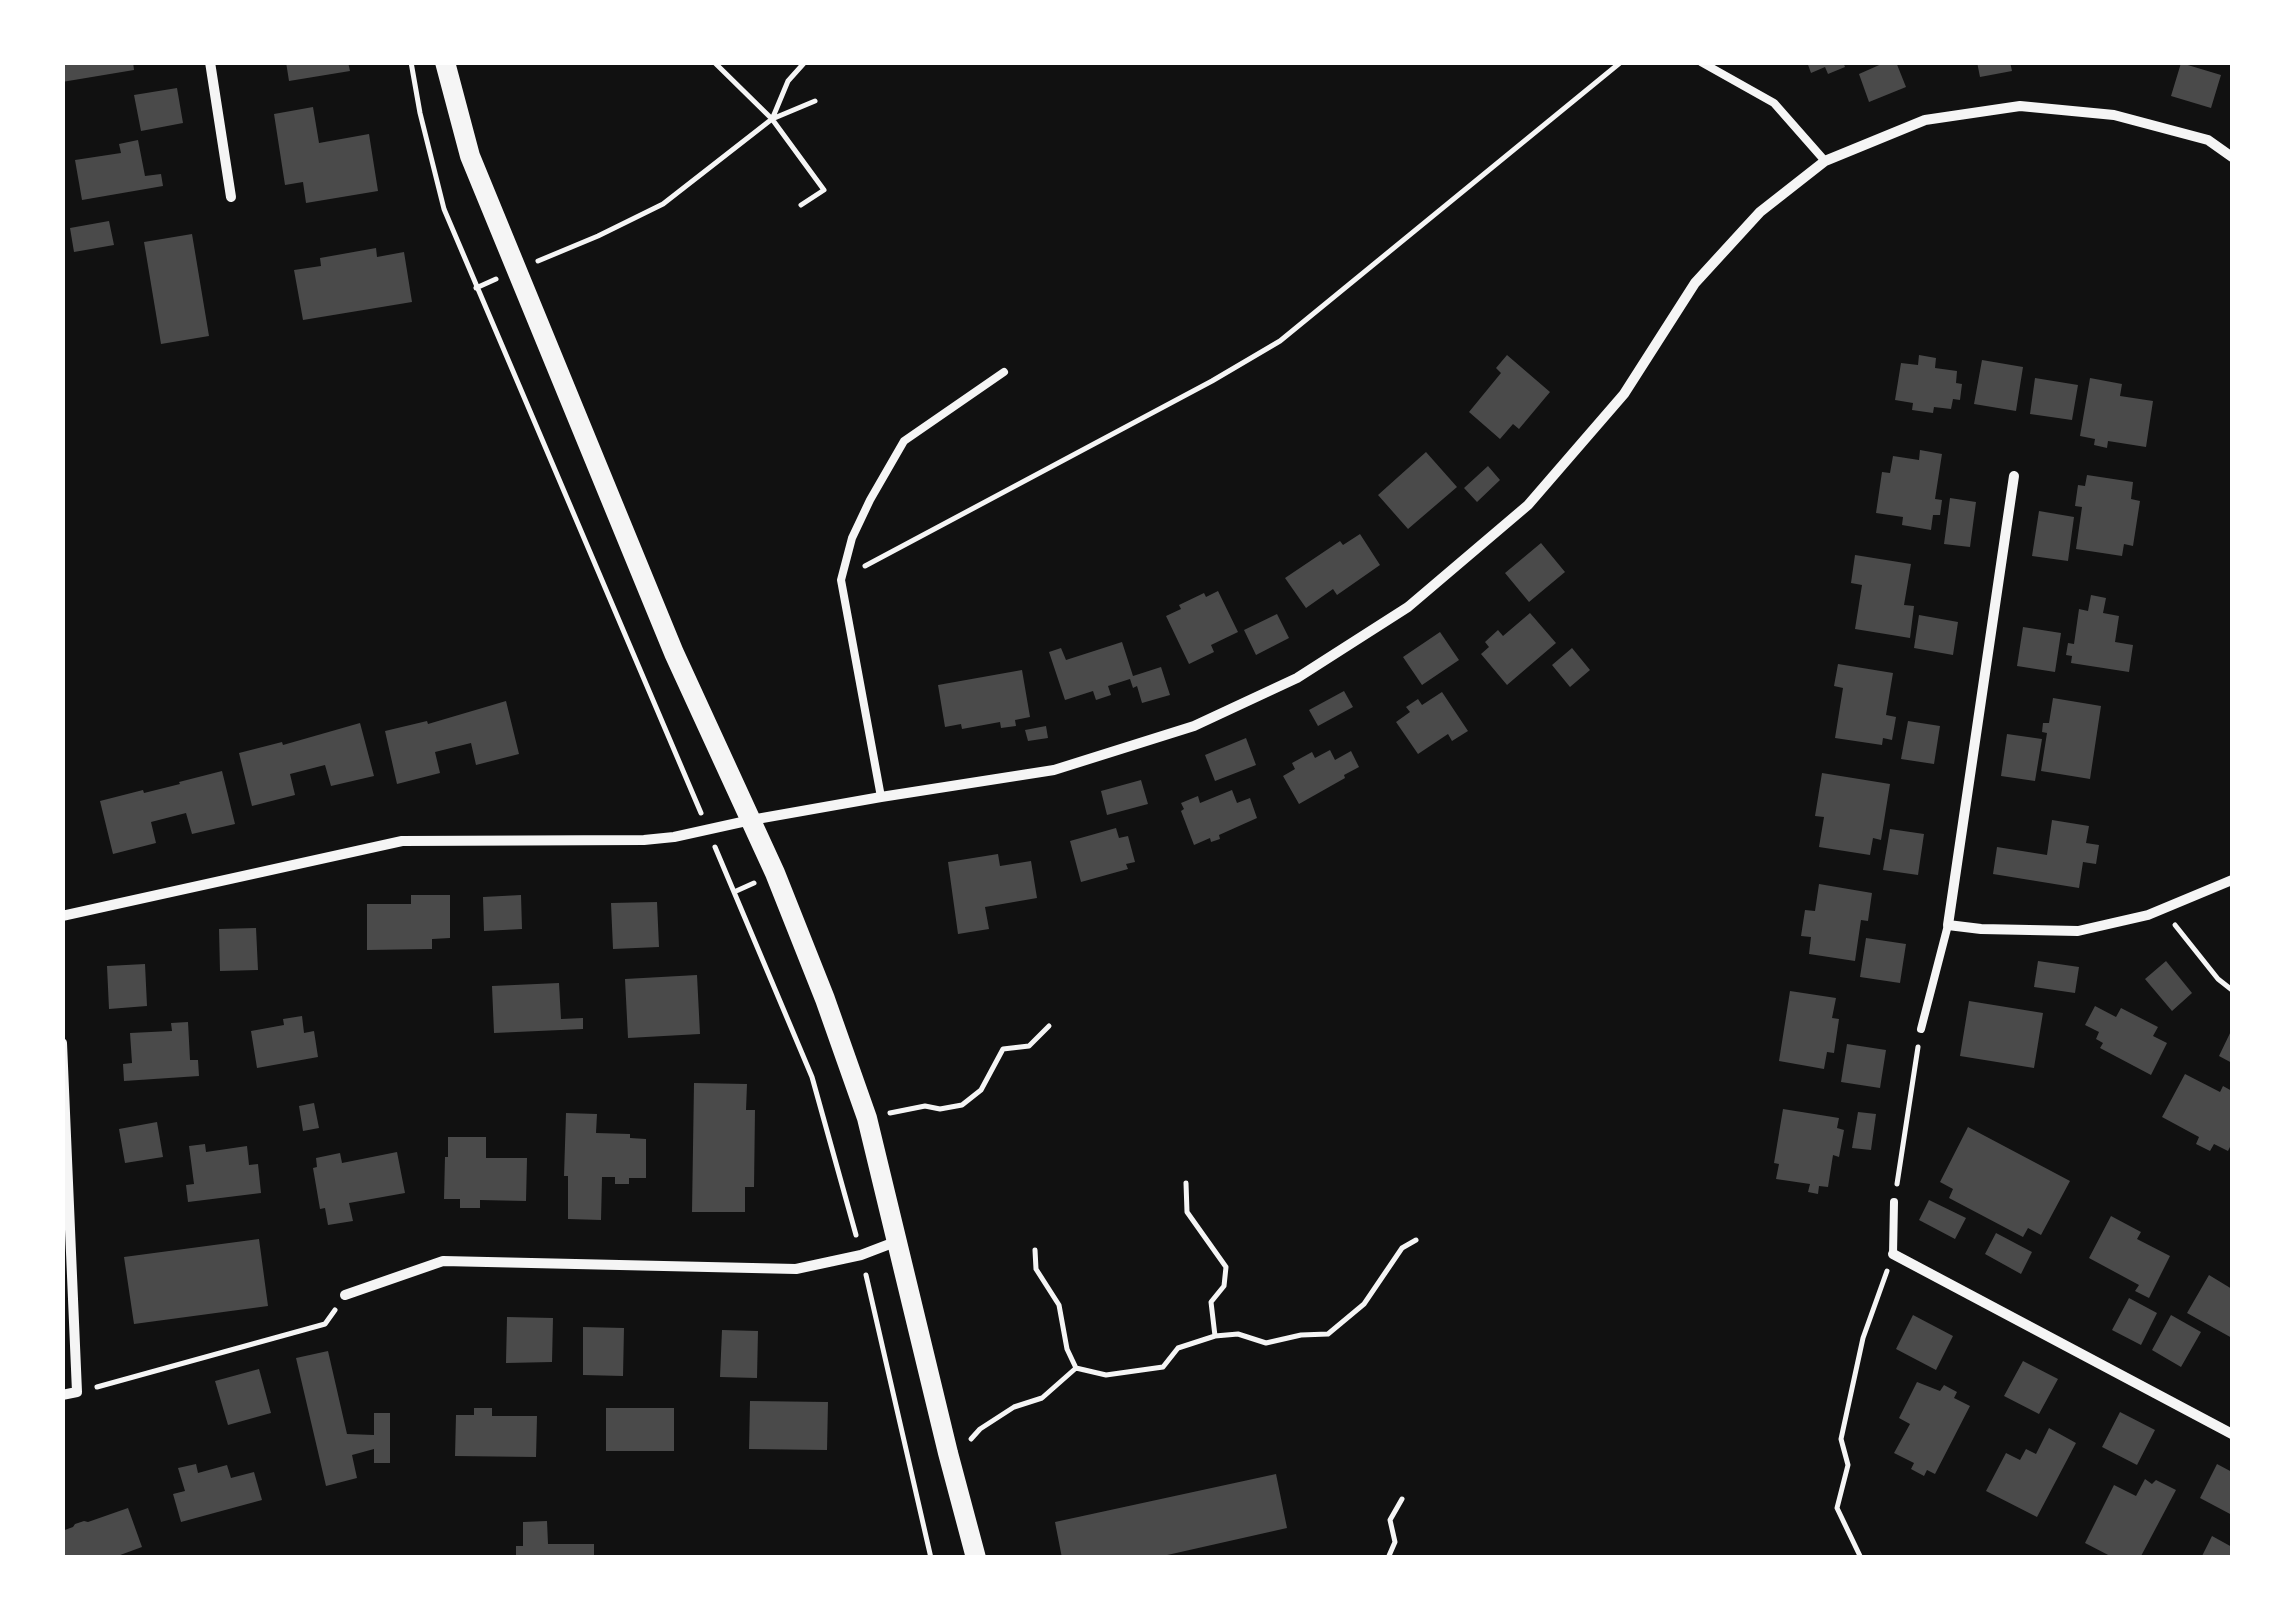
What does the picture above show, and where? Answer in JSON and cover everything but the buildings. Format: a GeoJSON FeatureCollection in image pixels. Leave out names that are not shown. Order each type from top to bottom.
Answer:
{"type":"FeatureCollection","features":[{"type":"Feature","properties":{"kind":"main road"},"geometry":{"type":"LineString","coordinates":[[445,62],[470,156],[674,653],[775,873],[825,999],[867,1118],[976,1558]]}},
{"type":"Feature","properties":{"kind":"street"},"geometry":{"type":"LineString","coordinates":[[210,62],[231,197]]}},
{"type":"Feature","properties":{"kind":"street"},"geometry":{"type":"LineString","coordinates":[[62,916],[402,841],[644,840],[708,830],[1054,770],[1194,726],[1297,678],[1408,607],[1528,505],[1624,394],[1695,283],[1760,212],[1825,161],[1924,120],[2020,106],[2114,115],[2208,140],[2232,157]]}},
{"type":"Feature","properties":{"kind":"street"},"geometry":{"type":"LineString","coordinates":[[2014,476],[1948,925],[2078,930],[2163,909],[2232,880]]}},
{"type":"Feature","properties":{"kind":"street"},"geometry":{"type":"LineString","coordinates":[[62,1044],[77,1392],[62,1395]]}},
{"type":"Feature","properties":{"kind":"street"},"geometry":{"type":"LineString","coordinates":[[345,1295],[443,1262],[796,1269],[896,1242]]}},
{"type":"Feature","properties":{"kind":"street"},"geometry":{"type":"LineString","coordinates":[[1893,1254],[2232,1434]]}},
{"type":"Feature","properties":{"kind":"lane"},"geometry":{"type":"LineString","coordinates":[[1701,62],[1774,103],[1825,161]]}},
{"type":"Feature","properties":{"kind":"lane"},"geometry":{"type":"LineString","coordinates":[[880,798],[841,580],[852,538],[904,441],[1004,372]]}},
{"type":"Feature","properties":{"kind":"lane"},"geometry":{"type":"LineString","coordinates":[[1921,1029],[1948,925]]}},
{"type":"Feature","properties":{"kind":"lane"},"geometry":{"type":"LineString","coordinates":[[1893,1254],[1894,1202]]}},
{"type":"Feature","properties":{"kind":"path"},"geometry":{"type":"LineString","coordinates":[[411,62],[444,210],[812,1077],[861,1254],[931,1558]]}},
{"type":"Feature","properties":{"kind":"path"},"geometry":{"type":"LineString","coordinates":[[714,62],[772,120],[824,190],[802,206]]}},
{"type":"Feature","properties":{"kind":"path"},"geometry":{"type":"LineString","coordinates":[[772,120],[788,82],[805,62]]}},
{"type":"Feature","properties":{"kind":"path"},"geometry":{"type":"LineString","coordinates":[[841,580],[1280,342],[1620,62]]}},
{"type":"Feature","properties":{"kind":"path"},"geometry":{"type":"LineString","coordinates":[[476,288],[663,204],[772,120],[816,101]]}},
{"type":"Feature","properties":{"kind":"path"},"geometry":{"type":"LineString","coordinates":[[2163,909],[2218,979],[2232,990]]}},
{"type":"Feature","properties":{"kind":"path"},"geometry":{"type":"LineString","coordinates":[[867,1118],[925,1106],[940,1109],[962,1105],[981,1090],[1003,1049],[1030,1046],[1049,1026]]}},
{"type":"Feature","properties":{"kind":"path"},"geometry":{"type":"LineString","coordinates":[[1894,1202],[1921,1029]]}},
{"type":"Feature","properties":{"kind":"path"},"geometry":{"type":"LineString","coordinates":[[1186,1182],[1187,1212],[1226,1267],[1224,1286],[1211,1302],[1215,1336]]}},
{"type":"Feature","properties":{"kind":"path"},"geometry":{"type":"LineString","coordinates":[[1076,1368],[1106,1375],[1162,1367],[1178,1348],[1215,1336],[1238,1334],[1266,1342],[1328,1334],[1364,1304],[1402,1248],[1416,1240]]}},
{"type":"Feature","properties":{"kind":"path"},"geometry":{"type":"LineString","coordinates":[[1035,1250],[1036,1270],[1060,1306],[1067,1348],[1076,1368]]}},
{"type":"Feature","properties":{"kind":"path"},"geometry":{"type":"LineString","coordinates":[[1862,1558],[1836,1508],[1848,1465],[1841,1438],[1863,1338],[1893,1254]]}},
{"type":"Feature","properties":{"kind":"path"},"geometry":{"type":"LineString","coordinates":[[77,1392],[325,1324],[345,1295]]}},
{"type":"Feature","properties":{"kind":"path"},"geometry":{"type":"LineString","coordinates":[[948,1453],[964,1447],[980,1429],[1014,1407],[1042,1398],[1076,1368]]}},
{"type":"Feature","properties":{"kind":"path"},"geometry":{"type":"LineString","coordinates":[[1388,1558],[1395,1542],[1390,1520],[1402,1499]]}}]}
